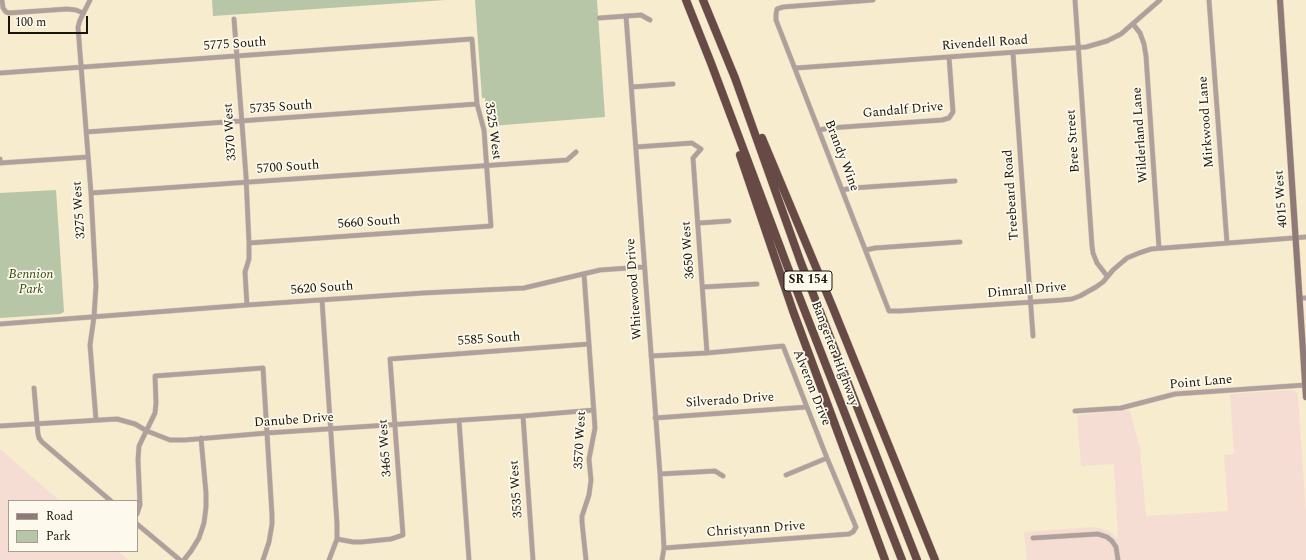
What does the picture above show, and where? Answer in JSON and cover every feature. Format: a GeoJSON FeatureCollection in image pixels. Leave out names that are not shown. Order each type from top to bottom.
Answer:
{"type":"FeatureCollection","features":[{"type":"Feature","properties":{"kind":"highway","name":"Bangerter Highway"},"geometry":{"type":"LineString","coordinates":[[686,0],[712,63],[788,268],[902,560]]}},
{"type":"Feature","properties":{"kind":"highway","name":"Bangerter Highway"},"geometry":{"type":"LineString","coordinates":[[703,0],[726,56],[801,263],[917,560]]}},
{"type":"Feature","properties":{"kind":"highway"},"geometry":{"type":"LineString","coordinates":[[726,56],[738,81],[833,308],[935,560]]}},
{"type":"Feature","properties":{"kind":"highway"},"geometry":{"type":"LineString","coordinates":[[712,63],[729,114],[746,174],[783,282],[885,560]]}},
{"type":"Feature","properties":{"kind":"street"},"geometry":{"type":"LineString","coordinates":[[2,0],[3,8],[6,12],[13,13],[67,9],[76,10],[83,13]]}},
{"type":"Feature","properties":{"kind":"street","name":"3275 West"},"geometry":{"type":"LineString","coordinates":[[90,0],[78,27],[91,193],[96,286],[90,345],[96,420]]}},
{"type":"Feature","properties":{"kind":"street","name":"Brandy Wine"},"geometry":{"type":"LineString","coordinates":[[872,0],[790,6],[777,9],[776,20],[796,68],[889,311]]}},
{"type":"Feature","properties":{"kind":"street","name":"Bree Street"},"geometry":{"type":"LineString","coordinates":[[1075,0],[1092,246],[1093,254],[1097,263],[1107,276]]}},
{"type":"Feature","properties":{"kind":"street","name":"Rivendell Road"},"geometry":{"type":"LineString","coordinates":[[796,68],[1013,53],[1078,48],[1096,45],[1121,34],[1160,0]]}},
{"type":"Feature","properties":{"kind":"street","name":"Mirkwood Lane"},"geometry":{"type":"LineString","coordinates":[[1209,0],[1227,243]]}},
{"type":"Feature","properties":{"kind":"street","name":"4015 West"},"geometry":{"type":"LineString","coordinates":[[1280,0],[1299,298],[1305,357],[1306,397]]}},
{"type":"Feature","properties":{"kind":"street"},"geometry":{"type":"LineString","coordinates":[[599,18],[641,15],[650,20]]}},
{"type":"Feature","properties":{"kind":"street","name":"Whitewood Drive"},"geometry":{"type":"LineString","coordinates":[[626,16],[660,474],[664,548],[662,560]]}},
{"type":"Feature","properties":{"kind":"street","name":"3370 West"},"geometry":{"type":"LineString","coordinates":[[234,19],[249,243],[249,259],[245,272],[247,304]]}},
{"type":"Feature","properties":{"kind":"street","name":"Wilderland Lane"},"geometry":{"type":"LineString","coordinates":[[1134,24],[1140,33],[1146,56],[1160,248]]}},
{"type":"Feature","properties":{"kind":"street","name":"5775 South"},"geometry":{"type":"LineString","coordinates":[[0,73],[472,39]]}},
{"type":"Feature","properties":{"kind":"street","name":"3525 West"},"geometry":{"type":"LineString","coordinates":[[472,39],[477,104],[484,130],[491,226]]}},
{"type":"Feature","properties":{"kind":"street","name":"Treebeard Road"},"geometry":{"type":"LineString","coordinates":[[1013,53],[1033,336]]}},
{"type":"Feature","properties":{"kind":"street","name":"Gandalf Drive"},"geometry":{"type":"LineString","coordinates":[[820,130],[942,120],[949,118],[953,114],[953,109],[949,57]]}},
{"type":"Feature","properties":{"kind":"street"},"geometry":{"type":"LineString","coordinates":[[632,87],[673,84]]}},
{"type":"Feature","properties":{"kind":"street","name":"5735 South"},"geometry":{"type":"LineString","coordinates":[[86,132],[477,104]]}},
{"type":"Feature","properties":{"kind":"street","name":"3650 West"},"geometry":{"type":"LineString","coordinates":[[636,147],[692,143],[701,149],[694,158],[707,353]]}},
{"type":"Feature","properties":{"kind":"street","name":"5700 South"},"geometry":{"type":"LineString","coordinates":[[91,193],[567,160],[576,152]]}},
{"type":"Feature","properties":{"kind":"street"},"geometry":{"type":"LineString","coordinates":[[0,159],[0,163],[88,157]]}},
{"type":"Feature","properties":{"kind":"street"},"geometry":{"type":"LineString","coordinates":[[842,190],[955,181]]}},
{"type":"Feature","properties":{"kind":"street"},"geometry":{"type":"LineString","coordinates":[[699,224],[729,221]]}},
{"type":"Feature","properties":{"kind":"street","name":"5660 South"},"geometry":{"type":"LineString","coordinates":[[249,243],[491,226]]}},
{"type":"Feature","properties":{"kind":"street","name":"Dimrall Drive"},"geometry":{"type":"LineString","coordinates":[[889,311],[1062,300],[1080,296],[1096,287],[1103,282],[1116,266],[1127,258],[1139,253],[1160,248],[1306,237]]}},
{"type":"Feature","properties":{"kind":"street"},"geometry":{"type":"LineString","coordinates":[[866,250],[875,248],[960,242]]}},
{"type":"Feature","properties":{"kind":"street","name":"5620 South"},"geometry":{"type":"LineString","coordinates":[[0,324],[247,304],[524,288],[600,270],[644,267]]}},
{"type":"Feature","properties":{"kind":"street","name":"3570 West"},"geometry":{"type":"LineString","coordinates":[[584,274],[595,428],[589,459],[590,495],[582,516],[586,560]]}},
{"type":"Feature","properties":{"kind":"street"},"geometry":{"type":"LineString","coordinates":[[702,287],[757,284]]}},
{"type":"Feature","properties":{"kind":"street"},"geometry":{"type":"LineString","coordinates":[[1299,298],[1306,298]]}},
{"type":"Feature","properties":{"kind":"street"},"geometry":{"type":"LineString","coordinates":[[322,300],[332,429],[337,524],[337,539],[328,560]]}},
{"type":"Feature","properties":{"kind":"street","name":"5585 South"},"geometry":{"type":"LineString","coordinates":[[390,358],[589,344]]}},
{"type":"Feature","properties":{"kind":"street","name":"Alveron Drive"},"geometry":{"type":"LineString","coordinates":[[651,356],[707,353],[782,346],[855,523],[856,527],[853,532],[849,534]]}},
{"type":"Feature","properties":{"kind":"street","name":"3465 West"},"geometry":{"type":"LineString","coordinates":[[337,539],[361,542],[391,539],[403,535],[390,358]]}},
{"type":"Feature","properties":{"kind":"street"},"geometry":{"type":"LineString","coordinates":[[138,511],[140,505],[138,459],[139,446],[155,413],[155,376],[262,368],[272,524],[269,542],[263,560]]}},
{"type":"Feature","properties":{"kind":"street","name":"Point Lane"},"geometry":{"type":"LineString","coordinates":[[1075,411],[1121,408],[1175,394],[1305,385]]}},
{"type":"Feature","properties":{"kind":"street"},"geometry":{"type":"LineString","coordinates":[[34,388],[38,434],[42,442],[110,500]]}},
{"type":"Feature","properties":{"kind":"street","name":"Silverado Drive"},"geometry":{"type":"LineString","coordinates":[[655,418],[807,407]]}},
{"type":"Feature","properties":{"kind":"street","name":"Danube Drive"},"geometry":{"type":"LineString","coordinates":[[0,426],[117,419],[135,424],[146,431],[170,440],[185,440],[594,410]]}},
{"type":"Feature","properties":{"kind":"street","name":"3535 West"},"geometry":{"type":"LineString","coordinates":[[523,416],[533,560]]}},
{"type":"Feature","properties":{"kind":"street"},"geometry":{"type":"LineString","coordinates":[[459,420],[469,560]]}},
{"type":"Feature","properties":{"kind":"street"},"geometry":{"type":"LineString","coordinates":[[184,560],[199,538],[204,518],[206,493],[201,438]]}},
{"type":"Feature","properties":{"kind":"street"},"geometry":{"type":"LineString","coordinates":[[786,475],[827,458]]}},
{"type":"Feature","properties":{"kind":"street"},"geometry":{"type":"LineString","coordinates":[[660,474],[715,471],[723,476]]}},
{"type":"Feature","properties":{"kind":"street"},"geometry":{"type":"LineString","coordinates":[[138,525],[180,560]]}},
{"type":"Feature","properties":{"kind":"street","name":"Christyann Drive"},"geometry":{"type":"LineString","coordinates":[[664,548],[849,534]]}},
{"type":"Feature","properties":{"kind":"street"},"geometry":{"type":"LineString","coordinates":[[1034,538],[1098,534],[1107,537],[1112,541],[1116,548],[1118,560]]}},
{"type":"Feature","properties":{"kind":"shaded area"},"geometry":{"type":"Polygon","coordinates":[[[1292,390],[1297,392],[1298,396],[1306,515],[1306,560],[1027,560],[1024,532],[1093,527],[1110,532],[1118,539],[1114,464],[1081,466],[1077,415],[1130,410],[1140,449],[1146,516],[1228,511],[1224,455],[1234,454],[1230,394],[1292,390]]]}},
{"type":"Feature","properties":{"kind":"shaded area"},"geometry":{"type":"Polygon","coordinates":[[[0,449],[59,500],[8,500],[8,552],[119,552],[128,560],[0,560],[0,449]]]}},
{"type":"Feature","properties":{"kind":"green space"},"geometry":{"type":"Polygon","coordinates":[[[212,0],[446,0],[213,16],[212,0]]]}},
{"type":"Feature","properties":{"kind":"green space"},"geometry":{"type":"Polygon","coordinates":[[[475,0],[597,0],[605,117],[491,126],[486,109],[485,98],[482,98],[475,0]]]}},
{"type":"Feature","properties":{"kind":"green space","name":"Bennion Park"},"geometry":{"type":"Polygon","coordinates":[[[56,190],[64,312],[60,314],[0,318],[0,193],[56,190]]]}}]}
